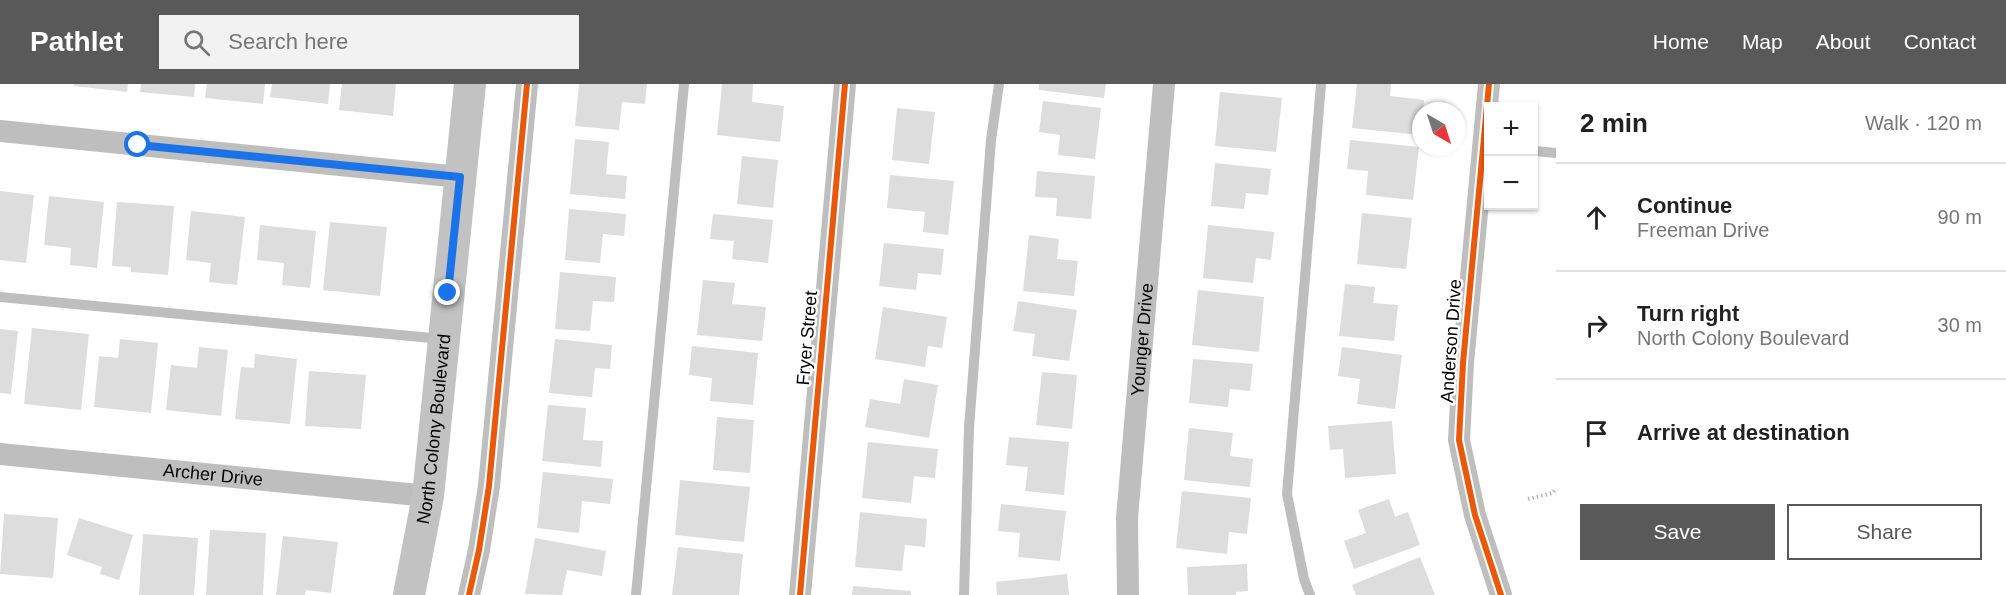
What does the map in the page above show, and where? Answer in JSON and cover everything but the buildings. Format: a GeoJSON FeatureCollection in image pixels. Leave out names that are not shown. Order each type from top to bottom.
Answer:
{"type":"FeatureCollection","features":[{"type":"Feature","properties":{"kind":"main road","name":"North Colony Boulevard"},"geometry":{"type":"LineString","coordinates":[[409,595],[428,496],[470,84]]}},
{"type":"Feature","properties":{"kind":"street"},"geometry":{"type":"LineString","coordinates":[[469,595],[489,486],[527,84]]}},
{"type":"Feature","properties":{"kind":"street","name":"Fryer Street"},"geometry":{"type":"LineString","coordinates":[[800,595],[845,84]]}},
{"type":"Feature","properties":{"kind":"street","name":"Younger Drive"},"geometry":{"type":"LineString","coordinates":[[1128,595],[1127,518],[1164,84]]}},
{"type":"Feature","properties":{"kind":"street","name":"Anderson Drive"},"geometry":{"type":"LineString","coordinates":[[1488,102],[1489,84]]}},
{"type":"Feature","properties":{"kind":"street"},"geometry":{"type":"LineString","coordinates":[[0,131],[460,177]]}},
{"type":"Feature","properties":{"kind":"street","name":"Anderson Drive"},"geometry":{"type":"LineString","coordinates":[[1485,156],[1462,363],[1459,440],[1475,515],[1501,595]]}},
{"type":"Feature","properties":{"kind":"street","name":"Archer Drive"},"geometry":{"type":"LineString","coordinates":[[0,454],[428,496]]}},
{"type":"Feature","properties":{"kind":"lane"},"geometry":{"type":"LineString","coordinates":[[636,595],[684,84]]}},
{"type":"Feature","properties":{"kind":"lane"},"geometry":{"type":"LineString","coordinates":[[964,595],[969,428],[991,140],[999,84]]}},
{"type":"Feature","properties":{"kind":"lane"},"geometry":{"type":"LineString","coordinates":[[1310,595],[1304,579],[1287,494],[1320,84]]}},
{"type":"Feature","properties":{"kind":"lane"},"geometry":{"type":"LineString","coordinates":[[1538,151],[1556,153]]}},
{"type":"Feature","properties":{"kind":"lane"},"geometry":{"type":"LineString","coordinates":[[0,297],[443,339]]}},
{"type":"Feature","properties":{"kind":"path"},"geometry":{"type":"LineString","coordinates":[[1528,499],[1553,493],[1556,488]]}},
{"type":"Feature","properties":{"kind":"cycle path"},"geometry":{"type":"LineString","coordinates":[[469,595],[489,486],[527,84]]}},
{"type":"Feature","properties":{"kind":"cycle path"},"geometry":{"type":"LineString","coordinates":[[800,595],[845,84]]}},
{"type":"Feature","properties":{"kind":"cycle path"},"geometry":{"type":"LineString","coordinates":[[1489,84],[1463,363],[1459,440],[1475,515],[1501,595]]}},
{"type":"Feature","properties":{"kind":"route"},"geometry":{"type":"LineString","coordinates":[[138,145],[460,177],[448,293]]}}]}
